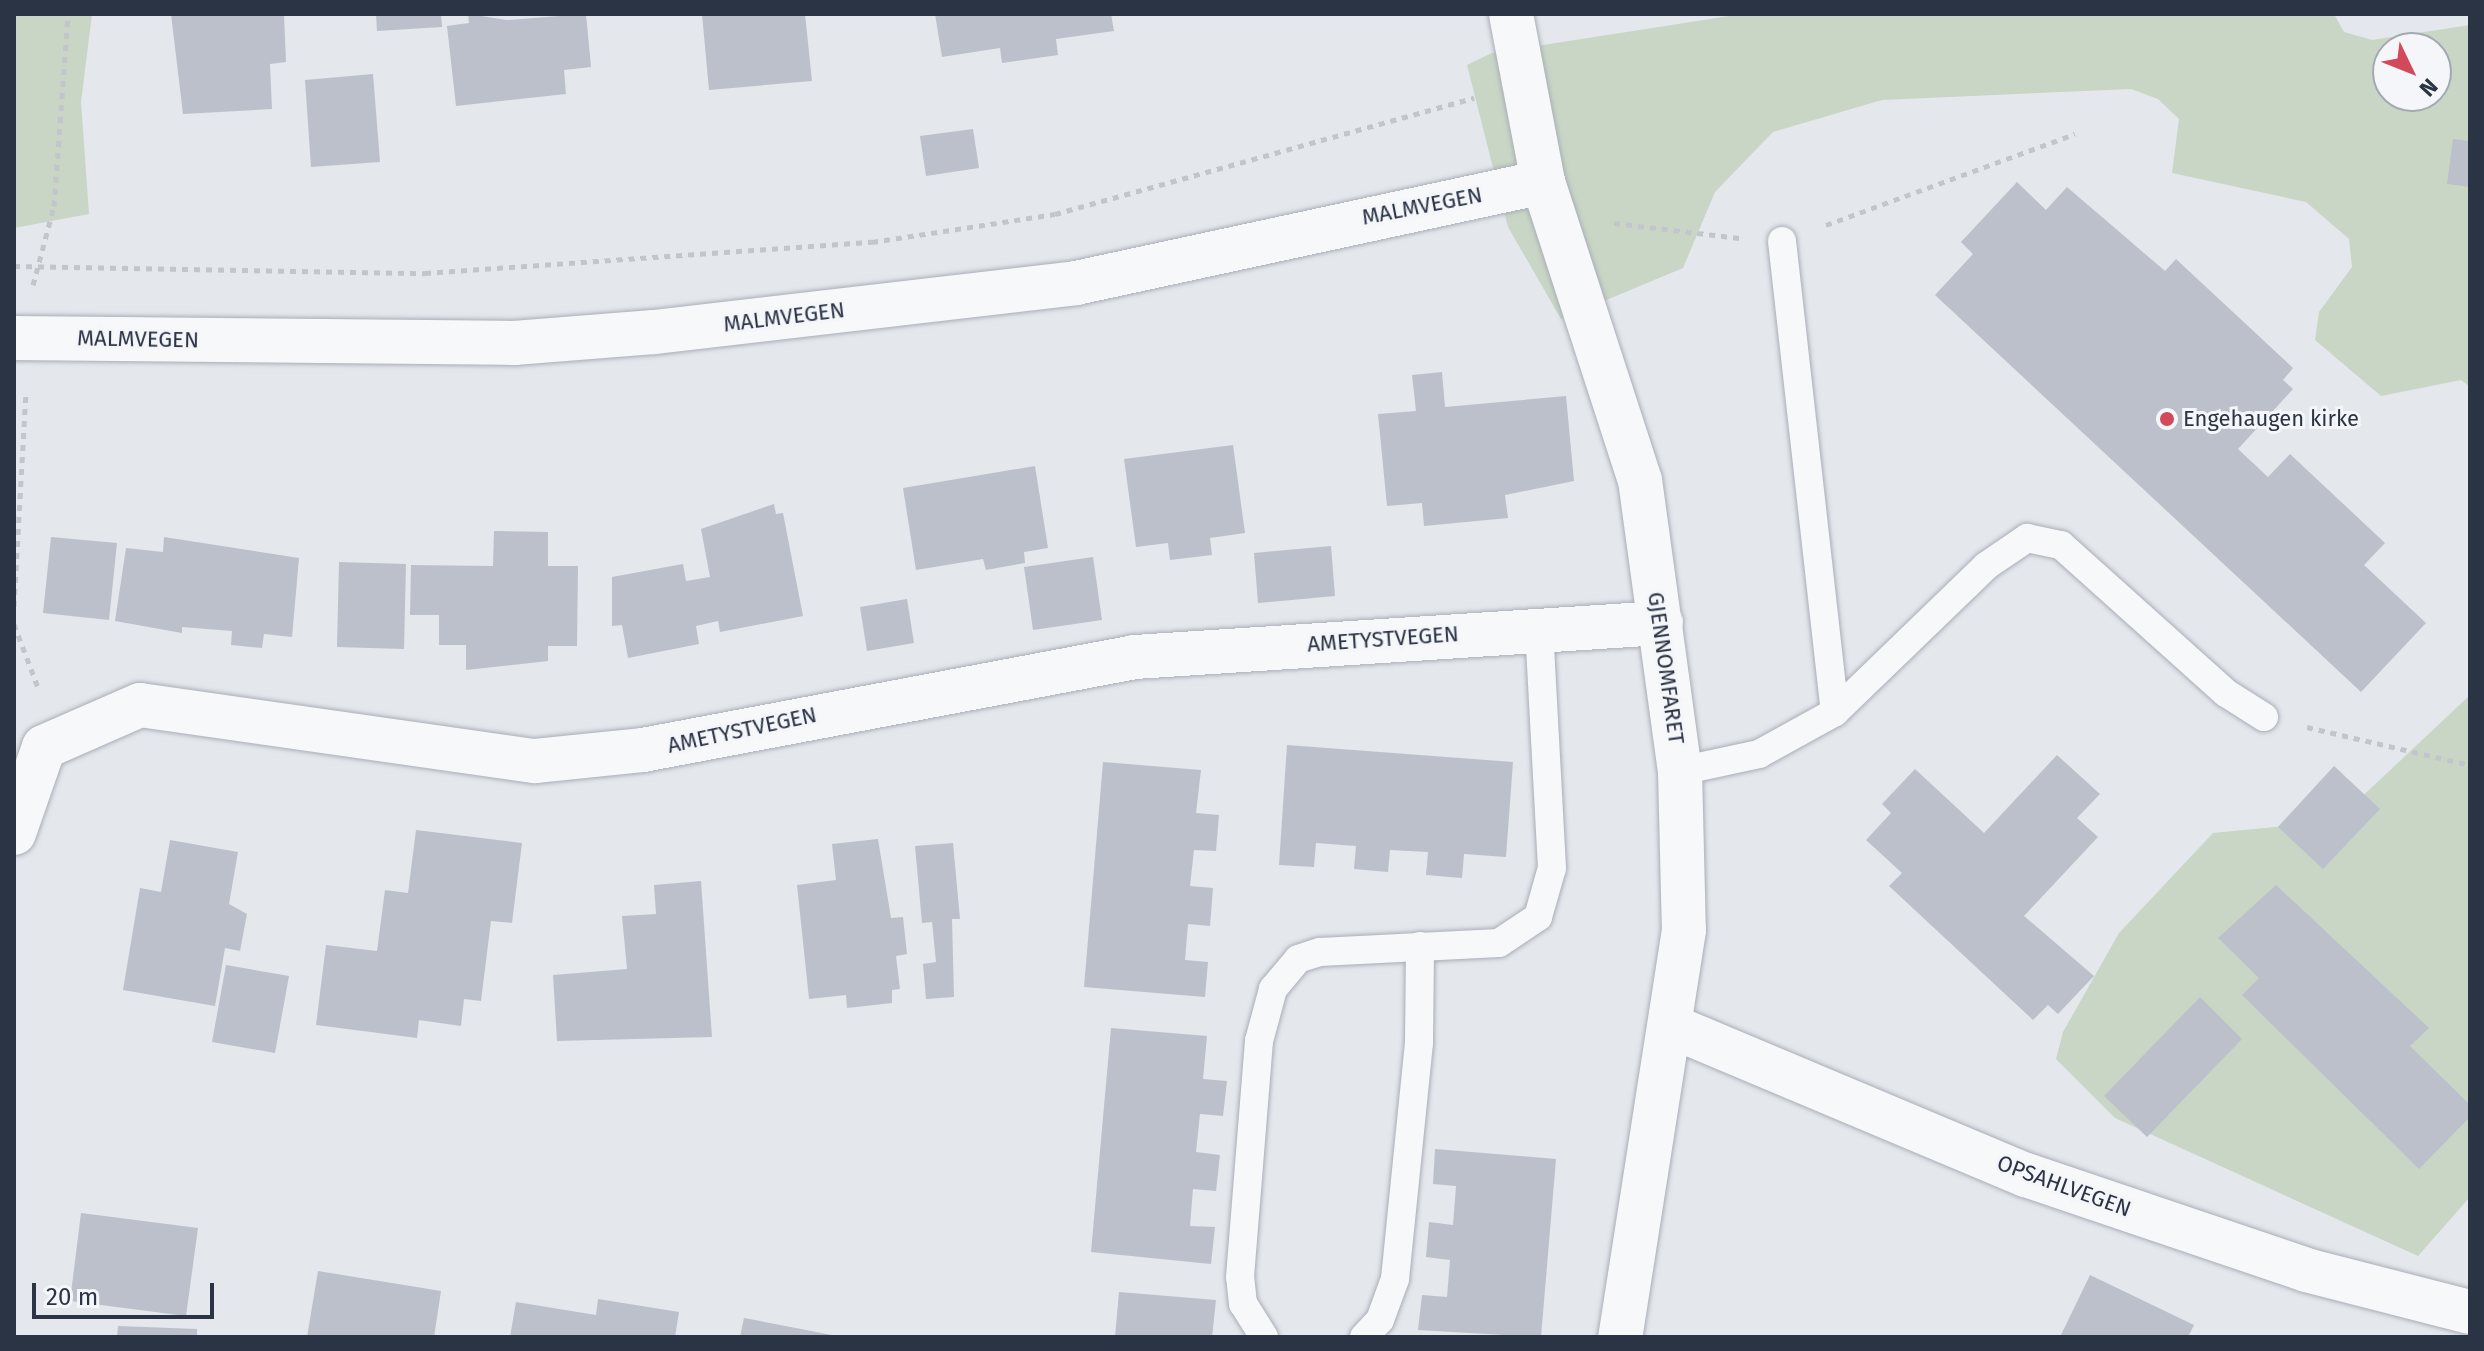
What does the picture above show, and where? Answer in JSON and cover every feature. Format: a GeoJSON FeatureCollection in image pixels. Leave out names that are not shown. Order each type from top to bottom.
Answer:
{"type":"FeatureCollection","features":[{"type":"Feature","properties":{"kind":"street","name":"GJENNOMFARET"},"geometry":{"type":"LineString","coordinates":[[1511,14],[1548,198],[1640,480],[1680,771],[1684,930],[1620,1337]]}},
{"type":"Feature","properties":{"kind":"street","name":"MALMVEGEN"},"geometry":{"type":"LineString","coordinates":[[22,338],[514,343],[654,332],[1076,283],[1548,198]]}},
{"type":"Feature","properties":{"kind":"street","name":"AMETYSTVEGEN"},"geometry":{"type":"LineString","coordinates":[[14,833],[44,747],[140,705],[535,761],[643,750],[1135,657],[1661,623]]}},
{"type":"Feature","properties":{"kind":"street","name":"OPSAHLVEGEN"},"geometry":{"type":"LineString","coordinates":[[1671,1026],[2026,1175],[2306,1270],[2470,1312]]}},
{"type":"Feature","properties":{"kind":"lane"},"geometry":{"type":"LineString","coordinates":[[1782,241],[1835,712]]}},
{"type":"Feature","properties":{"kind":"lane"},"geometry":{"type":"LineString","coordinates":[[1680,771],[1759,754],[1835,712],[1986,566],[2027,538],[2061,545],[2226,693],[2264,717]]}},
{"type":"Feature","properties":{"kind":"lane"},"geometry":{"type":"LineString","coordinates":[[1264,1337],[1243,1304],[1240,1277],[1259,1041],[1273,989],[1298,959],[1320,952],[1499,943],[1521,933],[1548,895],[1551,769],[1539,629]]}},
{"type":"Feature","properties":{"kind":"lane"},"geometry":{"type":"LineString","coordinates":[[1364,1337],[1380,1320],[1395,1279],[1419,1043],[1420,946]]}},
{"type":"Feature","properties":{"kind":"path"},"geometry":{"type":"LineString","coordinates":[[14,606],[22,338],[35,267],[54,206],[68,14]]}},
{"type":"Feature","properties":{"kind":"path"},"geometry":{"type":"LineString","coordinates":[[14,266],[425,273],[872,242],[1055,214],[1524,84]]}},
{"type":"Feature","properties":{"kind":"path"},"geometry":{"type":"LineString","coordinates":[[1548,198],[1782,241],[2075,134]]}},
{"type":"Feature","properties":{"kind":"path"},"geometry":{"type":"LineString","coordinates":[[14,624],[31,677],[65,736]]}},
{"type":"Feature","properties":{"kind":"path"},"geometry":{"type":"LineString","coordinates":[[2264,717],[2470,765]]}},
{"type":"Feature","properties":{"kind":"green space"},"geometry":{"type":"Polygon","coordinates":[[[14,14],[92,14],[81,102],[89,214],[14,228],[14,14]]]}},
{"type":"Feature","properties":{"kind":"green space"},"geometry":{"type":"Polygon","coordinates":[[[1742,14],[2334,14],[2344,32],[2372,40],[2372,112],[2452,112],[2452,32],[2424,32],[2470,25],[2470,387],[2461,380],[2381,396],[2315,340],[2319,312],[2352,267],[2349,239],[2306,202],[2172,173],[2179,119],[2158,99],[2131,89],[1882,100],[1773,132],[1715,192],[1683,268],[1561,319],[1508,227],[1467,65],[1492,53],[1742,14]]]}},
{"type":"Feature","properties":{"kind":"green space"},"geometry":{"type":"Polygon","coordinates":[[[2470,695],[2470,1197],[2418,1256],[2115,1118],[2056,1059],[2063,1032],[2119,933],[2213,833],[2297,825],[2351,807],[2470,695]]]}},
{"type":"Feature","properties":{"kind":"building"},"geometry":{"type":"Polygon","coordinates":[[[171,14],[284,14],[286,62],[270,64],[272,109],[183,114],[171,14]]]}},
{"type":"Feature","properties":{"kind":"building"},"geometry":{"type":"Polygon","coordinates":[[[376,14],[441,14],[442,27],[377,31],[376,14]]]}},
{"type":"Feature","properties":{"kind":"building"},"geometry":{"type":"Polygon","coordinates":[[[468,14],[507,20],[586,14],[591,67],[564,70],[566,94],[456,106],[447,26],[469,23],[468,14]]]}},
{"type":"Feature","properties":{"kind":"building"},"geometry":{"type":"Polygon","coordinates":[[[702,14],[805,14],[812,81],[709,90],[702,14]]]}},
{"type":"Feature","properties":{"kind":"building"},"geometry":{"type":"Polygon","coordinates":[[[935,14],[1111,14],[1114,31],[1056,39],[1058,55],[1002,63],[1000,48],[942,57],[935,14]]]}},
{"type":"Feature","properties":{"kind":"building"},"geometry":{"type":"Polygon","coordinates":[[[373,74],[380,162],[311,167],[305,80],[373,74]]]}},
{"type":"Feature","properties":{"kind":"building"},"geometry":{"type":"Polygon","coordinates":[[[973,129],[979,168],[926,176],[920,136],[973,129]]]}},
{"type":"Feature","properties":{"kind":"building"},"geometry":{"type":"Polygon","coordinates":[[[2453,139],[2470,141],[2470,187],[2447,184],[2453,139]]]}},
{"type":"Feature","properties":{"kind":"building","name":"Engehaugen kirke"},"geometry":{"type":"Polygon","coordinates":[[[2017,182],[2046,210],[2067,187],[2165,271],[2176,259],[2293,368],[2283,380],[2293,389],[2238,449],[2268,477],[2290,454],[2385,543],[2364,565],[2426,623],[2361,692],[1935,295],[1973,254],[1961,242],[2017,182]]]}},
{"type":"Feature","properties":{"kind":"building"},"geometry":{"type":"Polygon","coordinates":[[[1442,372],[1445,407],[1566,396],[1574,481],[1505,495],[1508,518],[1424,526],[1422,503],[1387,506],[1378,414],[1416,411],[1412,375],[1442,372]]]}},
{"type":"Feature","properties":{"kind":"building"},"geometry":{"type":"Polygon","coordinates":[[[1233,445],[1245,533],[1210,538],[1212,555],[1170,560],[1168,543],[1136,547],[1124,459],[1233,445]]]}},
{"type":"Feature","properties":{"kind":"building"},"geometry":{"type":"Polygon","coordinates":[[[1035,466],[1048,548],[1024,552],[1025,563],[986,570],[983,559],[916,570],[903,488],[1035,466]]]}},
{"type":"Feature","properties":{"kind":"building"},"geometry":{"type":"Polygon","coordinates":[[[774,504],[776,514],[783,513],[803,616],[720,632],[718,621],[696,626],[699,644],[628,658],[622,625],[612,626],[612,577],[683,564],[686,581],[710,577],[701,529],[774,504]]]}},
{"type":"Feature","properties":{"kind":"building"},"geometry":{"type":"Polygon","coordinates":[[[494,531],[548,532],[548,566],[578,566],[577,646],[548,646],[548,661],[466,670],[466,645],[439,645],[439,615],[410,615],[411,565],[493,566],[494,531]]]}},
{"type":"Feature","properties":{"kind":"building"},"geometry":{"type":"Polygon","coordinates":[[[51,537],[117,543],[109,620],[43,613],[51,537]]]}},
{"type":"Feature","properties":{"kind":"building"},"geometry":{"type":"Polygon","coordinates":[[[164,537],[299,558],[292,637],[264,634],[262,648],[231,645],[232,631],[182,627],[182,633],[115,621],[126,548],[163,552],[164,537]]]}},
{"type":"Feature","properties":{"kind":"building"},"geometry":{"type":"Polygon","coordinates":[[[1331,546],[1335,596],[1258,603],[1254,553],[1331,546]]]}},
{"type":"Feature","properties":{"kind":"building"},"geometry":{"type":"Polygon","coordinates":[[[1093,557],[1102,620],[1033,630],[1024,567],[1093,557]]]}},
{"type":"Feature","properties":{"kind":"building"},"geometry":{"type":"Polygon","coordinates":[[[339,562],[406,564],[404,649],[337,647],[339,562]]]}},
{"type":"Feature","properties":{"kind":"building"},"geometry":{"type":"Polygon","coordinates":[[[907,599],[914,643],[867,651],[860,607],[907,599]]]}},
{"type":"Feature","properties":{"kind":"building"},"geometry":{"type":"Polygon","coordinates":[[[1287,745],[1513,762],[1506,857],[1464,854],[1462,878],[1426,875],[1428,852],[1390,850],[1388,872],[1354,869],[1356,846],[1316,843],[1314,867],[1279,865],[1287,745]]]}},
{"type":"Feature","properties":{"kind":"building"},"geometry":{"type":"Polygon","coordinates":[[[2057,755],[2100,794],[2077,818],[2098,837],[2024,916],[2094,976],[2058,1014],[2048,1005],[2033,1020],[1889,886],[1902,873],[1866,840],[1891,813],[1882,804],[1915,769],[1984,833],[2057,755]]]}},
{"type":"Feature","properties":{"kind":"building"},"geometry":{"type":"Polygon","coordinates":[[[1103,762],[1201,770],[1196,813],[1219,815],[1216,851],[1194,850],[1190,886],[1213,888],[1210,926],[1188,924],[1185,960],[1208,962],[1205,997],[1084,987],[1103,762]]]}},
{"type":"Feature","properties":{"kind":"building"},"geometry":{"type":"Polygon","coordinates":[[[2334,766],[2380,809],[2323,869],[2278,827],[2334,766]]]}},
{"type":"Feature","properties":{"kind":"building"},"geometry":{"type":"Polygon","coordinates":[[[416,830],[522,843],[512,923],[491,921],[481,1001],[464,999],[461,1026],[419,1020],[417,1038],[316,1025],[326,945],[377,951],[385,890],[408,893],[416,830]]]}},
{"type":"Feature","properties":{"kind":"building"},"geometry":{"type":"Polygon","coordinates":[[[878,839],[891,918],[903,917],[907,954],[896,956],[900,989],[892,990],[892,1003],[847,1008],[846,995],[809,999],[797,885],[836,880],[832,844],[878,839]]]}},
{"type":"Feature","properties":{"kind":"building"},"geometry":{"type":"Polygon","coordinates":[[[170,840],[238,852],[229,904],[247,914],[240,951],[225,948],[215,1006],[123,990],[140,888],[161,892],[170,840]]]}},
{"type":"Feature","properties":{"kind":"building"},"geometry":{"type":"Polygon","coordinates":[[[953,843],[960,919],[952,919],[954,997],[926,999],[923,964],[936,962],[932,922],[922,923],[915,846],[953,843]]]}},
{"type":"Feature","properties":{"kind":"building"},"geometry":{"type":"Polygon","coordinates":[[[701,881],[712,1037],[557,1041],[553,975],[627,969],[622,916],[656,914],[654,885],[701,881]]]}},
{"type":"Feature","properties":{"kind":"building"},"geometry":{"type":"Polygon","coordinates":[[[2276,885],[2429,1028],[2410,1046],[2470,1105],[2470,1117],[2419,1169],[2242,995],[2259,978],[2218,938],[2276,885]]]}},
{"type":"Feature","properties":{"kind":"building"},"geometry":{"type":"Polygon","coordinates":[[[226,965],[289,976],[275,1053],[212,1042],[226,965]]]}},
{"type":"Feature","properties":{"kind":"building"},"geometry":{"type":"Polygon","coordinates":[[[2200,997],[2242,1039],[2147,1137],[2104,1096],[2200,997]]]}},
{"type":"Feature","properties":{"kind":"building"},"geometry":{"type":"Polygon","coordinates":[[[1111,1028],[1207,1036],[1203,1079],[1227,1081],[1223,1116],[1200,1114],[1196,1152],[1220,1155],[1216,1191],[1193,1189],[1190,1226],[1215,1227],[1211,1264],[1091,1252],[1111,1028]]]}},
{"type":"Feature","properties":{"kind":"building"},"geometry":{"type":"Polygon","coordinates":[[[1435,1149],[1556,1159],[1541,1337],[1418,1330],[1422,1295],[1447,1297],[1450,1260],[1426,1257],[1429,1222],[1453,1225],[1456,1186],[1433,1184],[1435,1149]]]}},
{"type":"Feature","properties":{"kind":"building"},"geometry":{"type":"Polygon","coordinates":[[[81,1213],[198,1228],[186,1316],[70,1301],[81,1213]]]}},
{"type":"Feature","properties":{"kind":"building"},"geometry":{"type":"Polygon","coordinates":[[[318,1271],[441,1291],[434,1337],[307,1337],[318,1271]]]}},
{"type":"Feature","properties":{"kind":"building"},"geometry":{"type":"Polygon","coordinates":[[[2090,1275],[2194,1325],[2188,1337],[2060,1337],[2090,1275]]]}},
{"type":"Feature","properties":{"kind":"building"},"geometry":{"type":"Polygon","coordinates":[[[1119,1292],[1216,1300],[1212,1337],[1115,1337],[1119,1292]]]}},
{"type":"Feature","properties":{"kind":"building"},"geometry":{"type":"Polygon","coordinates":[[[598,1299],[679,1312],[675,1337],[510,1337],[516,1302],[596,1315],[598,1299]]]}},
{"type":"Feature","properties":{"kind":"building"},"geometry":{"type":"Polygon","coordinates":[[[744,1318],[837,1336],[837,1337],[740,1337],[744,1318]]]}},
{"type":"Feature","properties":{"kind":"building"},"geometry":{"type":"Polygon","coordinates":[[[118,1326],[197,1329],[197,1337],[117,1337],[118,1326]]]}},
{"type":"Feature","properties":{"kind":"place","name":"Engehaugen kirke"},"geometry":{"type":"Point","coordinates":[2167,419]}}]}
